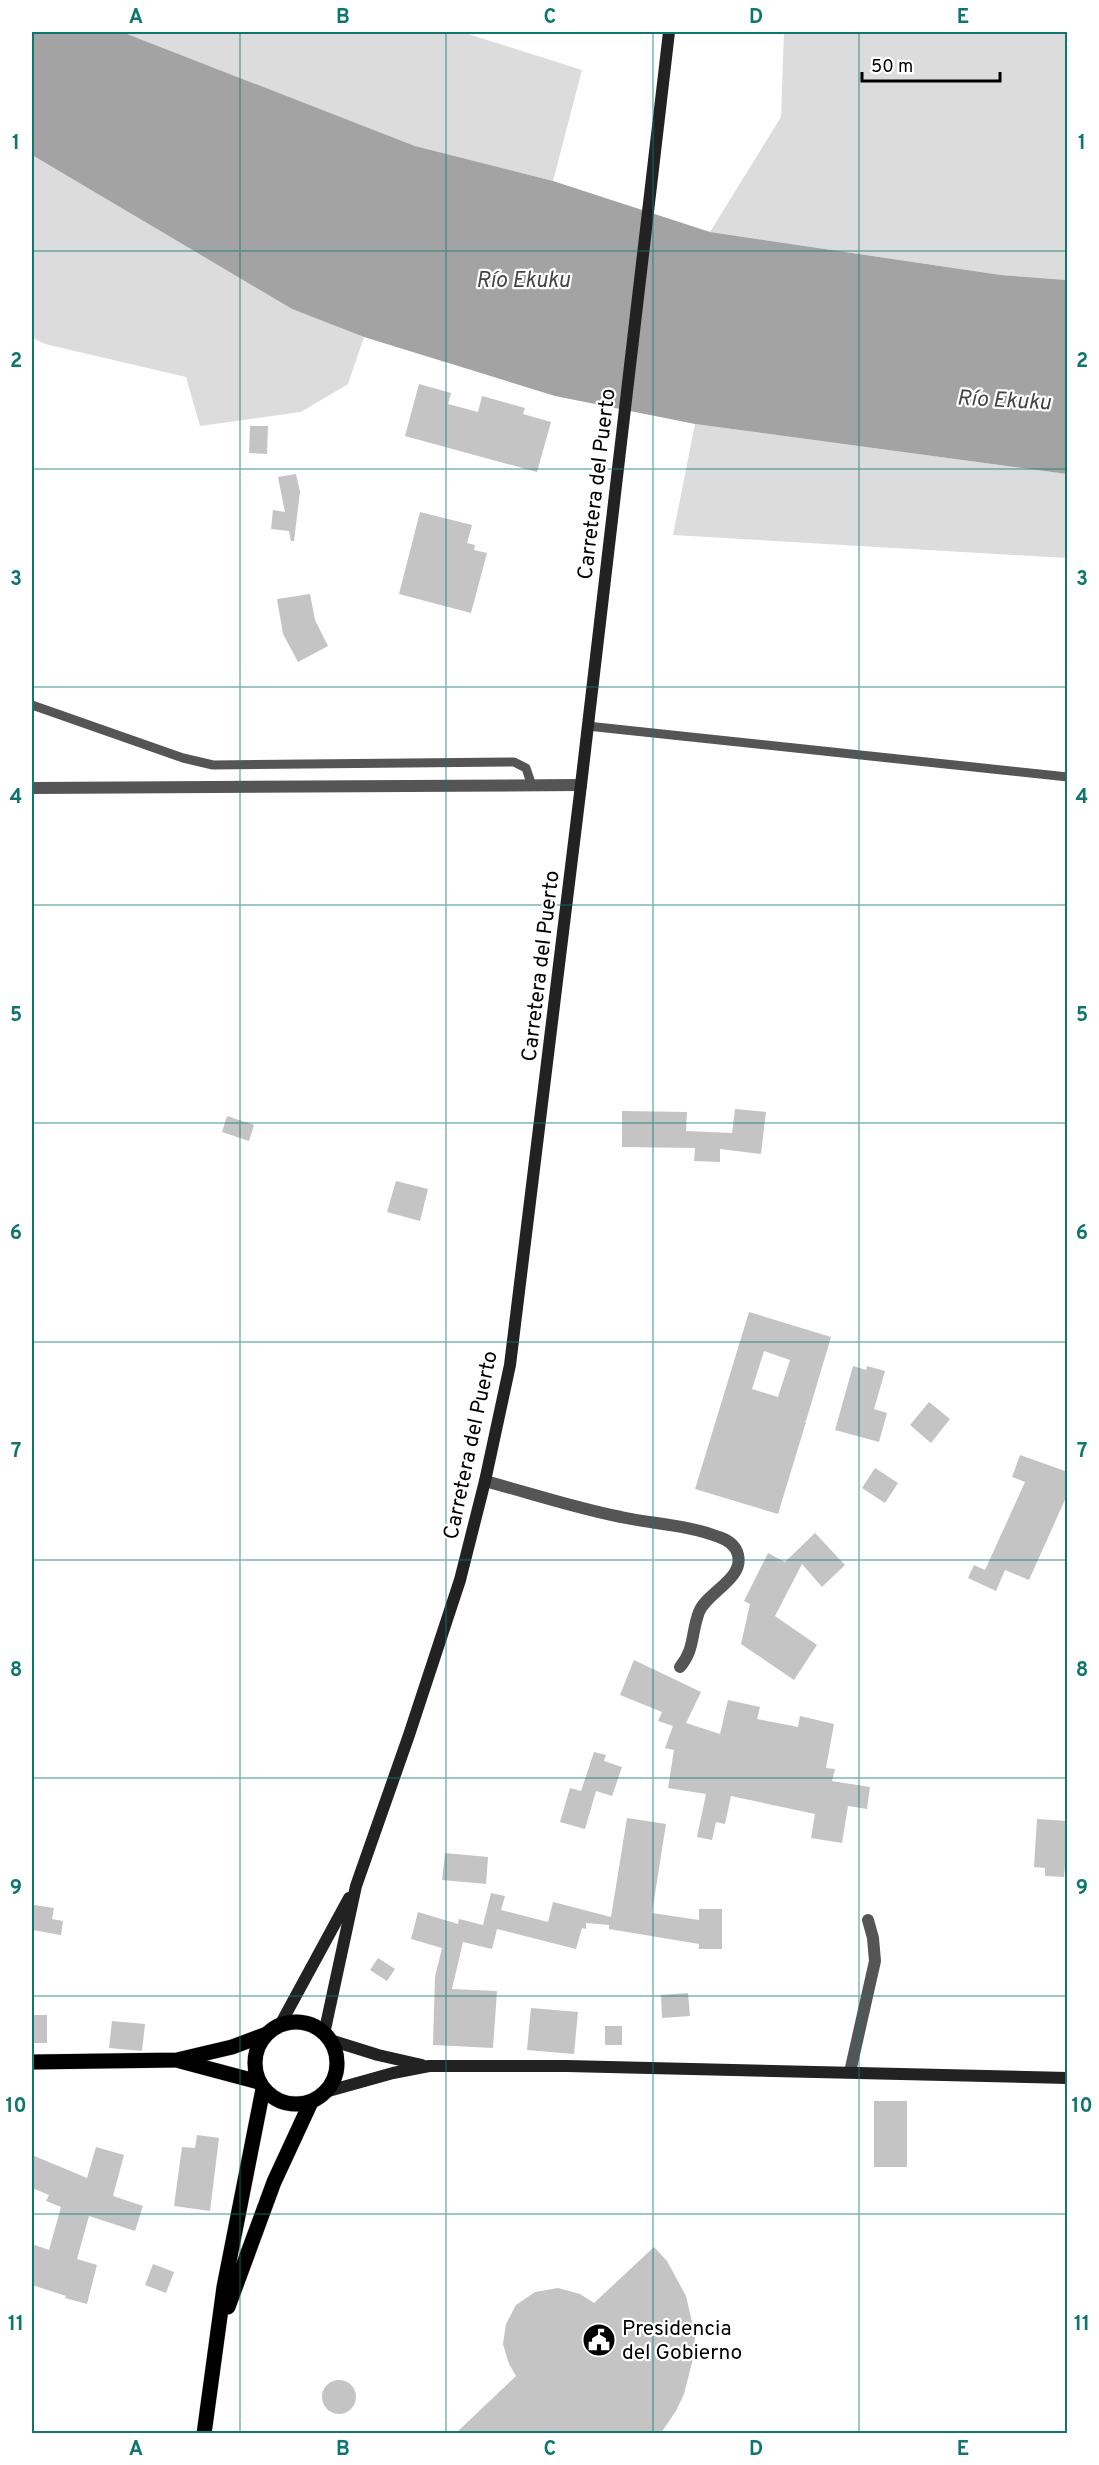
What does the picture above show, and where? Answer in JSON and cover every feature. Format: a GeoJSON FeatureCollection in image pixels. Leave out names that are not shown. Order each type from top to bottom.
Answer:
{"type":"FeatureCollection","features":[{"type":"Feature","properties":{"kind":"main road","name":"Carretera del Puerto"},"geometry":{"type":"LineString","coordinates":[[327,2037],[356,1886],[409,1736],[460,1580],[485,1481],[510,1365],[581,785],[669,32]]}},
{"type":"Feature","properties":{"kind":"main road","name":"Carretera del Puerto"},"geometry":{"type":"LineString","coordinates":[[274,2030],[356,1886]]}},
{"type":"Feature","properties":{"kind":"main road"},"geometry":{"type":"LineString","coordinates":[[32,2062],[177,2060],[232,2047],[274,2030],[303,2023],[327,2037],[378,2055],[429,2066]]}},
{"type":"Feature","properties":{"kind":"main road"},"geometry":{"type":"LineString","coordinates":[[204,2433],[220,2330],[224,2287],[261,2085],[255,2070],[255,2057],[260,2044],[274,2030]]}},
{"type":"Feature","properties":{"kind":"main road"},"geometry":{"type":"LineString","coordinates":[[220,2330],[274,2182],[311,2102],[325,2092],[333,2081],[337,2067],[335,2053],[327,2037]]}},
{"type":"Feature","properties":{"kind":"main road"},"geometry":{"type":"LineString","coordinates":[[177,2060],[261,2085],[280,2102],[290,2104],[311,2102]]}},
{"type":"Feature","properties":{"kind":"main road"},"geometry":{"type":"LineString","coordinates":[[325,2092],[393,2073],[429,2066],[850,2072],[1068,2078]]}},
{"type":"Feature","properties":{"kind":"street"},"geometry":{"type":"LineString","coordinates":[[32,788],[581,785]]}},
{"type":"Feature","properties":{"kind":"street"},"geometry":{"type":"LineString","coordinates":[[485,1481],[620,1517],[720,1537],[733,1544],[738,1555],[739,1566],[733,1576],[709,1597],[699,1611],[689,1655],[680,1667]]}},
{"type":"Feature","properties":{"kind":"street"},"geometry":{"type":"LineString","coordinates":[[850,2072],[875,1961],[873,1938],[868,1920]]}},
{"type":"Feature","properties":{"kind":"lane"},"geometry":{"type":"LineString","coordinates":[[32,705],[183,758],[213,765],[514,762],[526,768],[532,786]]}},
{"type":"Feature","properties":{"kind":"lane"},"geometry":{"type":"LineString","coordinates":[[587,726],[1068,777]]}},
{"type":"Feature","properties":{"kind":"shaded area"},"geometry":{"type":"Polygon","coordinates":[[[122,32],[462,32],[582,70],[553,181],[415,146],[122,32]]]}},
{"type":"Feature","properties":{"kind":"shaded area"},"geometry":{"type":"Polygon","coordinates":[[[784,32],[1067,32],[1067,280],[1001,275],[710,232],[781,117],[784,32]]]}},
{"type":"Feature","properties":{"kind":"shaded area"},"geometry":{"type":"Polygon","coordinates":[[[32,155],[292,309],[364,337],[348,384],[301,412],[200,426],[186,377],[45,344],[32,338],[32,155]]]}},
{"type":"Feature","properties":{"kind":"shaded area"},"geometry":{"type":"Polygon","coordinates":[[[695,424],[1067,474],[1067,558],[673,535],[695,424]]]}},
{"type":"Feature","properties":{"kind":"water","name":"Río Ekuku"},"geometry":{"type":"Polygon","coordinates":[[[32,32],[122,32],[415,146],[553,181],[710,232],[1001,275],[1067,280],[1067,474],[695,424],[555,396],[364,337],[292,309],[32,155],[32,32]]]}},
{"type":"Feature","properties":{"kind":"building"},"geometry":{"type":"Polygon","coordinates":[[[419,384],[451,393],[448,404],[478,412],[482,396],[525,408],[523,414],[551,422],[537,472],[405,436],[419,384]]]}},
{"type":"Feature","properties":{"kind":"building"},"geometry":{"type":"Polygon","coordinates":[[[250,426],[268,426],[267,454],[249,453],[250,426]]]}},
{"type":"Feature","properties":{"kind":"building"},"geometry":{"type":"Polygon","coordinates":[[[296,474],[300,492],[294,541],[291,541],[289,531],[271,529],[273,510],[285,512],[278,477],[296,474]]]}},
{"type":"Feature","properties":{"kind":"building"},"geometry":{"type":"Polygon","coordinates":[[[420,512],[472,525],[467,543],[475,545],[474,550],[487,553],[471,613],[399,594],[420,512]]]}},
{"type":"Feature","properties":{"kind":"building"},"geometry":{"type":"Polygon","coordinates":[[[310,594],[315,620],[328,646],[298,662],[283,634],[277,599],[310,594]]]}},
{"type":"Feature","properties":{"kind":"building"},"geometry":{"type":"Polygon","coordinates":[[[735,1109],[766,1112],[761,1154],[720,1149],[720,1162],[694,1161],[695,1148],[622,1147],[622,1111],[687,1112],[686,1131],[732,1133],[735,1109]]]}},
{"type":"Feature","properties":{"kind":"building"},"geometry":{"type":"Polygon","coordinates":[[[227,1116],[254,1125],[249,1141],[222,1132],[227,1116]]]}},
{"type":"Feature","properties":{"kind":"building"},"geometry":{"type":"Polygon","coordinates":[[[396,1181],[428,1189],[420,1221],[387,1212],[396,1181]]]}},
{"type":"Feature","properties":{"kind":"building"},"geometry":{"type":"Polygon","coordinates":[[[749,1312],[831,1337],[778,1514],[695,1489],[749,1312]],[[764,1351],[752,1389],[778,1397],[790,1360],[764,1351]]]}},
{"type":"Feature","properties":{"kind":"building"},"geometry":{"type":"Polygon","coordinates":[[[853,1366],[866,1370],[867,1366],[885,1371],[874,1409],[887,1413],[879,1442],[835,1430],[853,1366]]]}},
{"type":"Feature","properties":{"kind":"building"},"geometry":{"type":"Polygon","coordinates":[[[929,1402],[950,1419],[931,1443],[910,1425],[929,1402]]]}},
{"type":"Feature","properties":{"kind":"building"},"geometry":{"type":"Polygon","coordinates":[[[1020,1455],[1068,1472],[1068,1493],[1029,1580],[1005,1570],[996,1591],[968,1578],[974,1565],[985,1570],[1025,1482],[1012,1477],[1020,1455]]]}},
{"type":"Feature","properties":{"kind":"building"},"geometry":{"type":"Polygon","coordinates":[[[875,1468],[898,1483],[885,1503],[862,1488],[875,1468]]]}},
{"type":"Feature","properties":{"kind":"building"},"geometry":{"type":"Polygon","coordinates":[[[815,1533],[845,1565],[822,1587],[802,1564],[775,1616],[817,1645],[794,1680],[741,1644],[750,1604],[744,1601],[768,1553],[785,1562],[815,1533]]]}},
{"type":"Feature","properties":{"kind":"building"},"geometry":{"type":"Polygon","coordinates":[[[634,1660],[701,1692],[686,1723],[720,1734],[728,1700],[760,1707],[757,1719],[798,1727],[800,1716],[834,1724],[826,1768],[835,1769],[832,1781],[870,1787],[867,1809],[848,1806],[842,1843],[811,1838],[815,1814],[731,1796],[725,1824],[716,1822],[712,1840],[697,1837],[706,1794],[668,1788],[674,1750],[665,1748],[673,1726],[658,1721],[662,1712],[620,1695],[634,1660]]]}},
{"type":"Feature","properties":{"kind":"building"},"geometry":{"type":"Polygon","coordinates":[[[594,1752],[606,1755],[604,1761],[622,1767],[612,1796],[596,1791],[585,1829],[560,1822],[570,1788],[581,1791],[594,1752]]]}},
{"type":"Feature","properties":{"kind":"building"},"geometry":{"type":"Polygon","coordinates":[[[627,1818],[666,1824],[652,1913],[699,1920],[699,1909],[722,1909],[722,1949],[699,1949],[699,1944],[609,1929],[609,1925],[586,1923],[586,1929],[582,1928],[576,1949],[497,1929],[492,1949],[463,1942],[452,1989],[497,1991],[493,2048],[433,2045],[435,1977],[442,1948],[411,1939],[418,1912],[458,1924],[459,1919],[483,1925],[491,1893],[505,1896],[501,1910],[548,1922],[553,1902],[611,1917],[627,1818]]]}},
{"type":"Feature","properties":{"kind":"building"},"geometry":{"type":"Polygon","coordinates":[[[1037,1819],[1068,1821],[1068,1868],[1065,1867],[1064,1877],[1045,1876],[1045,1868],[1034,1867],[1037,1819]]]}},
{"type":"Feature","properties":{"kind":"building"},"geometry":{"type":"Polygon","coordinates":[[[445,1853],[488,1857],[486,1884],[442,1880],[445,1853]]]}},
{"type":"Feature","properties":{"kind":"building"},"geometry":{"type":"Polygon","coordinates":[[[34,1905],[54,1908],[52,1919],[63,1921],[61,1935],[32,1930],[34,1905]]]}},
{"type":"Feature","properties":{"kind":"building"},"geometry":{"type":"Polygon","coordinates":[[[378,1958],[395,1969],[387,1981],[370,1970],[378,1958]]]}},
{"type":"Feature","properties":{"kind":"building"},"geometry":{"type":"Polygon","coordinates":[[[688,1993],[690,2016],[662,2018],[661,1995],[688,1993]]]}},
{"type":"Feature","properties":{"kind":"building"},"geometry":{"type":"Polygon","coordinates":[[[531,2008],[578,2012],[574,2054],[527,2050],[531,2008]]]}},
{"type":"Feature","properties":{"kind":"building"},"geometry":{"type":"Polygon","coordinates":[[[32,2015],[47,2015],[47,2043],[32,2043],[32,2015]]]}},
{"type":"Feature","properties":{"kind":"building"},"geometry":{"type":"Polygon","coordinates":[[[112,2021],[145,2024],[142,2051],[109,2048],[112,2021]]]}},
{"type":"Feature","properties":{"kind":"building"},"geometry":{"type":"Polygon","coordinates":[[[605,2026],[622,2026],[622,2045],[605,2045],[605,2026]]]}},
{"type":"Feature","properties":{"kind":"building"},"geometry":{"type":"Polygon","coordinates":[[[874,2101],[907,2101],[907,2167],[874,2167],[874,2101]]]}},
{"type":"Feature","properties":{"kind":"building"},"geometry":{"type":"Polygon","coordinates":[[[197,2135],[219,2138],[210,2211],[174,2206],[182,2147],[195,2148],[197,2135]]]}},
{"type":"Feature","properties":{"kind":"building"},"geometry":{"type":"Polygon","coordinates":[[[96,2147],[124,2155],[113,2196],[143,2206],[135,2231],[89,2216],[77,2259],[97,2265],[87,2304],[32,2285],[32,2244],[49,2250],[61,2207],[46,2201],[49,2195],[32,2188],[32,2155],[87,2178],[96,2147]]]}},
{"type":"Feature","properties":{"kind":"building","name":"Presidencia del Gobierno"},"geometry":{"type":"Polygon","coordinates":[[[654,2247],[667,2261],[686,2296],[695,2335],[694,2355],[684,2394],[661,2433],[456,2433],[516,2376],[509,2364],[503,2344],[506,2324],[516,2305],[535,2292],[558,2288],[580,2294],[594,2303],[654,2247]]]}},
{"type":"Feature","properties":{"kind":"building"},"geometry":{"type":"Polygon","coordinates":[[[153,2264],[174,2272],[166,2293],[145,2285],[153,2264]]]}},
{"type":"Feature","properties":{"kind":"building"},"geometry":{"type":"Polygon","coordinates":[[[339,2380],[351,2385],[356,2397],[351,2409],[339,2414],[327,2409],[322,2397],[327,2385],[339,2380]]]}},
{"type":"Feature","properties":{"kind":"place","name":"Presidencia del Gobierno"},"geometry":{"type":"Point","coordinates":[599,2340]}}]}
